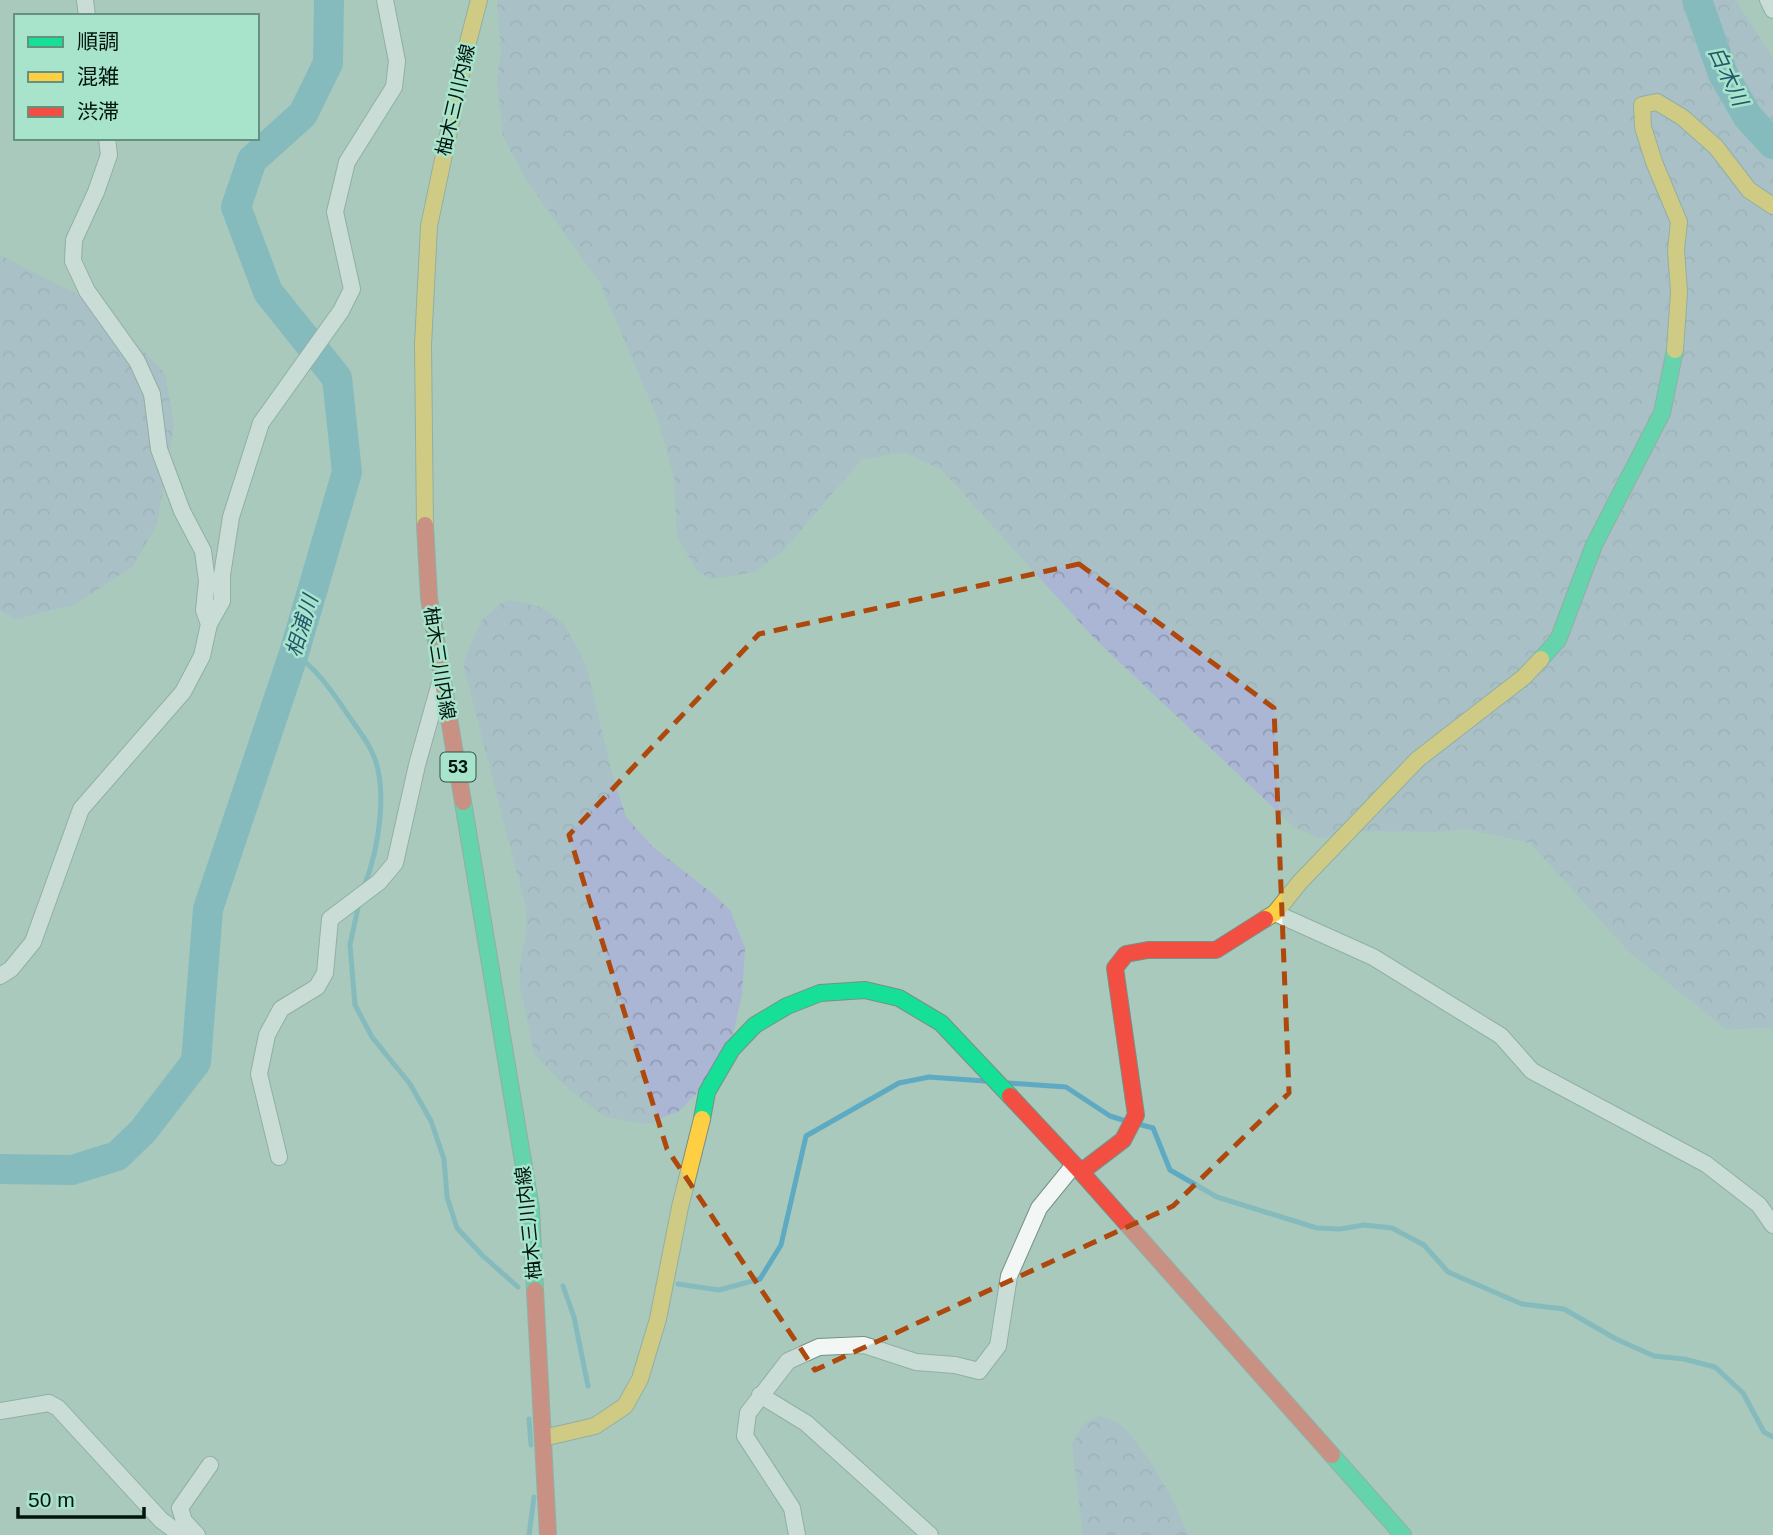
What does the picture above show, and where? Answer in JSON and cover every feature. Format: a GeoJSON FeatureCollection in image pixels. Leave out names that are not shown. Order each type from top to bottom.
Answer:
{"type":"FeatureCollection","features":[{"type":"Feature","properties":{"kind":"street"},"geometry":{"type":"LineString","coordinates":[[0,976],[11,969],[33,942],[81,809],[183,692],[202,656],[209,624],[222,601],[222,575],[231,517],[261,423],[341,311],[352,289],[335,212],[346,162],[394,88],[397,61],[386,0]]}},
{"type":"Feature","properties":{"kind":"street","name":"柚木三川内線"},"geometry":{"type":"LineString","coordinates":[[479,0],[429,226],[423,332],[424,499],[429,598],[531,1209],[548,1535]]}},
{"type":"Feature","properties":{"kind":"street"},"geometry":{"type":"LineString","coordinates":[[1768,0],[1773,10]]}},
{"type":"Feature","properties":{"kind":"street"},"geometry":{"type":"LineString","coordinates":[[797,1535],[792,1508],[745,1436],[748,1413],[788,1361],[820,1347],[864,1345],[916,1362],[955,1365],[979,1371],[998,1346],[1009,1276],[1039,1208],[1077,1169],[1123,1140],[1136,1115],[1115,968],[1126,954],[1216,950],[1275,913],[1300,882],[1418,759],[1524,677],[1558,640],[1594,545],[1662,413],[1672,374],[1678,332],[1676,250],[1679,222],[1654,162],[1643,127],[1642,105],[1657,102],[1682,117],[1716,147],[1749,190],[1773,206]]}},
{"type":"Feature","properties":{"kind":"street"},"geometry":{"type":"LineString","coordinates":[[107,140],[109,155],[74,240],[73,261],[87,290],[137,361],[152,394],[159,449],[182,511],[203,551],[207,581],[204,610],[209,624]]}},
{"type":"Feature","properties":{"kind":"street"},"geometry":{"type":"LineString","coordinates":[[279,1157],[259,1074],[267,1035],[281,1009],[317,987],[325,973],[330,919],[379,882],[395,863],[417,765],[442,674]]}},
{"type":"Feature","properties":{"kind":"street"},"geometry":{"type":"LineString","coordinates":[[1275,913],[1373,957],[1501,1036],[1532,1071],[1706,1164],[1759,1205],[1773,1225]]}},
{"type":"Feature","properties":{"kind":"street"},"geometry":{"type":"LineString","coordinates":[[543,1438],[595,1426],[625,1406],[640,1379],[658,1319],[680,1207],[700,1133],[707,1092],[732,1049],[755,1025],[787,1006],[820,993],[865,990],[899,998],[942,1023],[1077,1169],[1402,1535]]}},
{"type":"Feature","properties":{"kind":"street"},"geometry":{"type":"LineString","coordinates":[[760,1395],[806,1423],[930,1535]]}},
{"type":"Feature","properties":{"kind":"street"},"geometry":{"type":"LineString","coordinates":[[0,1411],[49,1404],[58,1408],[161,1520],[181,1535]]}},
{"type":"Feature","properties":{"kind":"street"},"geometry":{"type":"LineString","coordinates":[[197,1535],[184,1521],[180,1508],[210,1465]]}},
{"type":"Feature","properties":{"kind":"highlighted area"},"geometry":{"type":"Polygon","coordinates":[[[1079,564],[1274,708],[1289,1093],[1173,1206],[815,1370],[667,1149],[569,835],[759,634],[1079,564]]]}},
{"type":"Feature","properties":{"kind":"green space"},"geometry":{"type":"Polygon","coordinates":[[[497,0],[1736,0],[1773,59],[1773,1028],[1726,1029],[1629,952],[1530,843],[1467,829],[1436,832],[1366,831],[1318,838],[1294,827],[1094,638],[942,470],[904,452],[862,459],[782,552],[754,572],[712,579],[698,572],[677,537],[674,478],[658,419],[600,283],[527,181],[503,136],[497,81],[501,49],[497,0]]]}},
{"type":"Feature","properties":{"kind":"green space"},"geometry":{"type":"Polygon","coordinates":[[[0,255],[98,305],[165,373],[174,426],[157,524],[132,567],[74,605],[16,619],[0,611],[0,255]]]}},
{"type":"Feature","properties":{"kind":"green space"},"geometry":{"type":"Polygon","coordinates":[[[510,600],[541,607],[563,622],[586,665],[612,773],[626,817],[653,847],[730,910],[745,948],[742,995],[731,1043],[702,1088],[679,1111],[648,1124],[605,1117],[563,1084],[534,1054],[520,985],[526,908],[463,663],[482,620],[500,604],[510,600]]]}},
{"type":"Feature","properties":{"kind":"green space"},"geometry":{"type":"Polygon","coordinates":[[[1099,1416],[1117,1422],[1140,1447],[1168,1491],[1188,1535],[1083,1535],[1072,1445],[1082,1425],[1099,1416]]]}},
{"type":"Feature","properties":{"kind":"waterway","name":"相浦川"},"geometry":{"type":"LineString","coordinates":[[0,1169],[72,1170],[117,1156],[143,1131],[196,1062],[208,909],[294,653],[347,472],[337,378],[268,292],[236,207],[252,160],[303,114],[328,63],[329,0]]}},
{"type":"Feature","properties":{"kind":"waterway","name":"白木川"},"geometry":{"type":"LineString","coordinates":[[1697,0],[1723,74],[1748,117],[1773,144]]}},
{"type":"Feature","properties":{"kind":"waterway"},"geometry":{"type":"LineString","coordinates":[[294,653],[316,672],[333,693],[365,740],[377,765],[380,818],[374,855],[364,887]]}},
{"type":"Feature","properties":{"kind":"waterway"},"geometry":{"type":"LineString","coordinates":[[359,903],[350,945],[355,1005],[372,1037],[410,1084],[431,1121],[444,1159],[447,1197],[457,1228],[518,1287]]}},
{"type":"Feature","properties":{"kind":"waterway"},"geometry":{"type":"LineString","coordinates":[[678,1284],[719,1290],[760,1279],[781,1245],[806,1136],[899,1083],[929,1077],[985,1081]]}},
{"type":"Feature","properties":{"kind":"waterway"},"geometry":{"type":"LineString","coordinates":[[1008,1083],[1066,1087],[1110,1116],[1126,1121]]}},
{"type":"Feature","properties":{"kind":"waterway"},"geometry":{"type":"LineString","coordinates":[[1138,1124],[1153,1128],[1170,1170],[1217,1197],[1317,1228],[1340,1229],[1364,1225],[1392,1228],[1424,1245],[1448,1272],[1522,1304],[1564,1309],[1616,1339],[1654,1356],[1684,1359],[1715,1367],[1743,1393],[1764,1432],[1773,1437]]}},
{"type":"Feature","properties":{"kind":"waterway"},"geometry":{"type":"LineString","coordinates":[[563,1286],[574,1317],[588,1386]]}},
{"type":"Feature","properties":{"kind":"waterway"},"geometry":{"type":"LineString","coordinates":[[529,1419],[531,1445]]}},
{"type":"Feature","properties":{"kind":"waterway"},"geometry":{"type":"LineString","coordinates":[[529,1535],[534,1497]]}},
{"type":"Feature","properties":{"kind":"traffic: fast"},"geometry":{"type":"LineString","coordinates":[[1541,659],[1558,640],[1594,545],[1662,413],[1675,350]]}},
{"type":"Feature","properties":{"kind":"traffic: fast"},"geometry":{"type":"LineString","coordinates":[[463,802],[531,1209],[535,1290]]}},
{"type":"Feature","properties":{"kind":"traffic: fast"},"geometry":{"type":"LineString","coordinates":[[702,1119],[707,1092],[732,1049],[755,1025],[787,1006],[820,993],[865,990],[899,998],[941,1023],[1010,1096]]}},
{"type":"Feature","properties":{"kind":"traffic: fast"},"geometry":{"type":"LineString","coordinates":[[1332,1455],[1403,1535]]}},
{"type":"Feature","properties":{"kind":"traffic: slow"},"geometry":{"type":"LineString","coordinates":[[425,525],[423,345],[429,226],[479,0]]}},
{"type":"Feature","properties":{"kind":"traffic: slow"},"geometry":{"type":"LineString","coordinates":[[1675,350],[1679,292],[1676,250],[1679,222],[1654,162],[1643,127],[1642,105],[1657,102],[1682,117],[1716,147],[1749,190],[1773,206]]}},
{"type":"Feature","properties":{"kind":"traffic: slow"},"geometry":{"type":"LineString","coordinates":[[1265,919],[1275,913],[1300,882],[1418,759],[1524,677],[1541,659]]}},
{"type":"Feature","properties":{"kind":"traffic: slow"},"geometry":{"type":"LineString","coordinates":[[543,1438],[595,1426],[625,1406],[640,1379],[658,1319],[680,1207],[702,1119]]}},
{"type":"Feature","properties":{"kind":"traffic: jam"},"geometry":{"type":"LineString","coordinates":[[425,525],[429,598],[463,802]]}},
{"type":"Feature","properties":{"kind":"traffic: jam"},"geometry":{"type":"LineString","coordinates":[[1081,1172],[1123,1140],[1136,1115],[1115,968],[1126,954],[1148,950],[1216,950],[1265,919]]}},
{"type":"Feature","properties":{"kind":"traffic: jam"},"geometry":{"type":"LineString","coordinates":[[1010,1096],[1081,1172],[1332,1455]]}},
{"type":"Feature","properties":{"kind":"traffic: jam"},"geometry":{"type":"LineString","coordinates":[[535,1290],[548,1535]]}}]}
